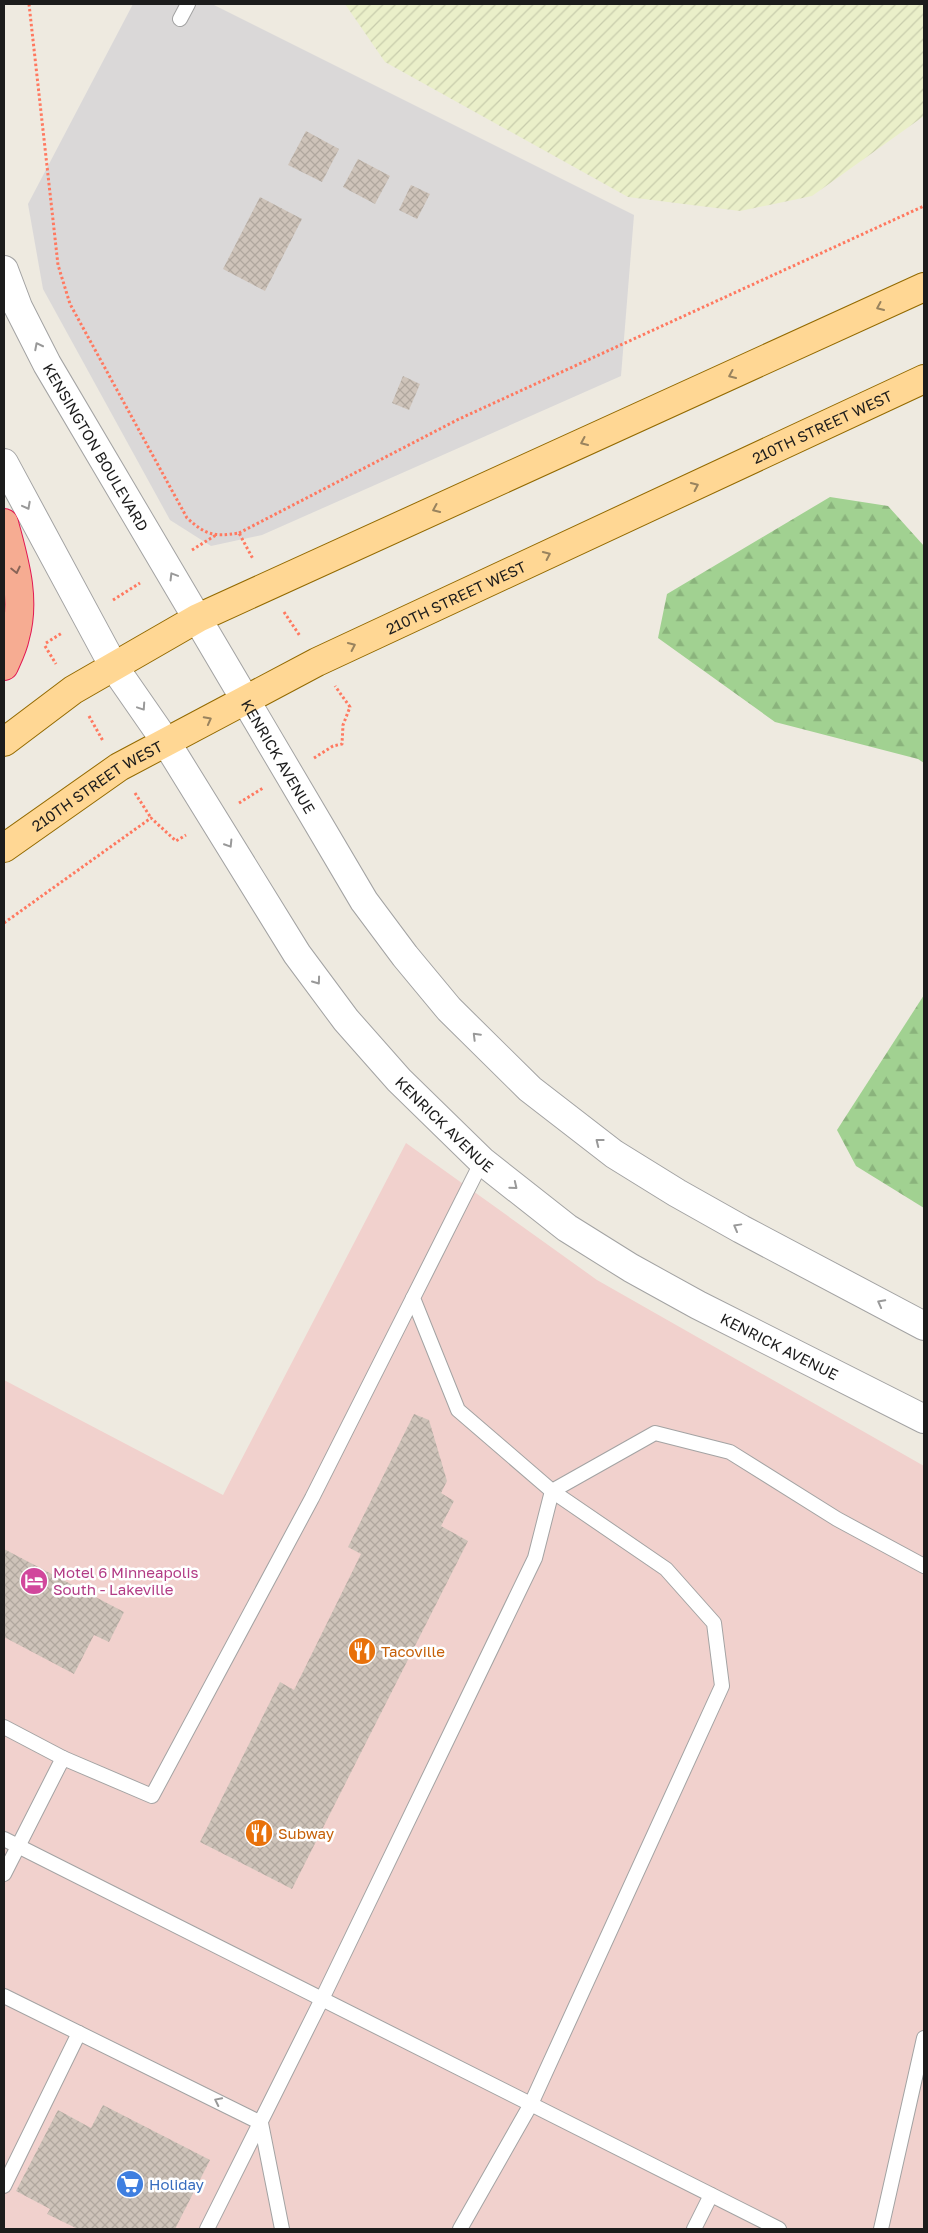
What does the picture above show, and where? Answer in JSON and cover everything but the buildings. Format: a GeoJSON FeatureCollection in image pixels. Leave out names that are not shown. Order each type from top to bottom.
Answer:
{"type":"FeatureCollection","features":[{"type":"Feature","properties":{"kind":"highway"},"geometry":{"type":"LineString","coordinates":[[4,523],[18,576],[20,609],[15,638],[4,666]]}},
{"type":"Feature","properties":{"kind":"main road"},"geometry":{"type":"LineString","coordinates":[[4,742],[73,690],[198,618],[924,287]]}},
{"type":"Feature","properties":{"kind":"main road","name":"210TH STREET WEST"},"geometry":{"type":"LineString","coordinates":[[4,848],[119,767],[318,662],[924,379]]}},
{"type":"Feature","properties":{"kind":"street","name":"KENSINGTON BOULEVARD"},"geometry":{"type":"LineString","coordinates":[[4,270],[18,307],[48,364],[198,618]]}},
{"type":"Feature","properties":{"kind":"street"},"geometry":{"type":"LineString","coordinates":[[4,463],[114,667]]}},
{"type":"Feature","properties":{"kind":"street","name":"KENRICK AVENUE"},"geometry":{"type":"LineString","coordinates":[[198,618],[364,901],[405,956],[449,1009],[530,1089],[614,1154],[677,1193],[924,1326]]}},
{"type":"Feature","properties":{"kind":"street","name":"KENRICK AVENUE"},"geometry":{"type":"LineString","coordinates":[[114,667],[166,742],[297,954],[346,1020],[399,1080],[482,1161],[566,1228],[631,1268],[698,1305],[924,1419]]}},
{"type":"Feature","properties":{"kind":"lane"},"geometry":{"type":"LineString","coordinates":[[180,19],[188,4]]}},
{"type":"Feature","properties":{"kind":"lane"},"geometry":{"type":"LineString","coordinates":[[4,1726],[64,1758],[152,1796],[312,1498],[482,1161]]}},
{"type":"Feature","properties":{"kind":"lane"},"geometry":{"type":"LineString","coordinates":[[413,1298],[458,1410],[552,1491],[666,1570],[714,1624],[722,1686],[530,2104],[460,2229]]}},
{"type":"Feature","properties":{"kind":"lane"},"geometry":{"type":"LineString","coordinates":[[207,2229],[322,1999],[535,1558],[552,1491],[655,1433],[730,1452],[837,1519],[924,1566]]}},
{"type":"Feature","properties":{"kind":"lane"},"geometry":{"type":"LineString","coordinates":[[4,1874],[64,1758]]}},
{"type":"Feature","properties":{"kind":"lane"},"geometry":{"type":"LineString","coordinates":[[4,1839],[779,2229]]}},
{"type":"Feature","properties":{"kind":"lane"},"geometry":{"type":"LineString","coordinates":[[4,1996],[261,2123]]}},
{"type":"Feature","properties":{"kind":"lane"},"geometry":{"type":"LineString","coordinates":[[4,2186],[79,2033]]}},
{"type":"Feature","properties":{"kind":"lane"},"geometry":{"type":"LineString","coordinates":[[881,2229],[924,2038]]}},
{"type":"Feature","properties":{"kind":"lane"},"geometry":{"type":"LineString","coordinates":[[261,2123],[282,2229]]}},
{"type":"Feature","properties":{"kind":"lane"},"geometry":{"type":"LineString","coordinates":[[694,2229],[711,2195]]}},
{"type":"Feature","properties":{"kind":"path"},"geometry":{"type":"LineString","coordinates":[[239,533],[459,419],[924,206]]}},
{"type":"Feature","properties":{"kind":"path"},"geometry":{"type":"LineString","coordinates":[[43,644],[217,534]]}},
{"type":"Feature","properties":{"kind":"shaded area"},"geometry":{"type":"Polygon","coordinates":[[[133,4],[212,4],[634,215],[621,376],[262,535],[211,546],[170,520],[43,289],[28,204],[133,4]]]}},
{"type":"Feature","properties":{"kind":"shaded area"},"geometry":{"type":"Polygon","coordinates":[[[406,1143],[597,1280],[924,1466],[924,2229],[4,2229],[4,1380],[223,1495],[406,1143]]]}},
{"type":"Feature","properties":{"kind":"green space"},"geometry":{"type":"Polygon","coordinates":[[[345,4],[924,4],[924,116],[812,196],[740,211],[628,197],[385,62],[345,4]]]}},
{"type":"Feature","properties":{"kind":"green space"},"geometry":{"type":"Polygon","coordinates":[[[830,497],[888,506],[924,546],[924,763],[918,759],[775,722],[658,638],[667,594],[830,497]]]}},
{"type":"Feature","properties":{"kind":"green space"},"geometry":{"type":"Polygon","coordinates":[[[924,995],[924,1208],[856,1166],[837,1130],[924,995]]]}},
{"type":"Feature","properties":{"kind":"place","name":"Motel 6 Minneapolis South - Lakeville"},"geometry":{"type":"Point","coordinates":[34,1581]}},
{"type":"Feature","properties":{"kind":"place","name":"Tacoville"},"geometry":{"type":"Point","coordinates":[362,1651]}},
{"type":"Feature","properties":{"kind":"place","name":"Subway"},"geometry":{"type":"Point","coordinates":[259,1833]}},
{"type":"Feature","properties":{"kind":"place","name":"Holiday"},"geometry":{"type":"Point","coordinates":[130,2184]}}]}
